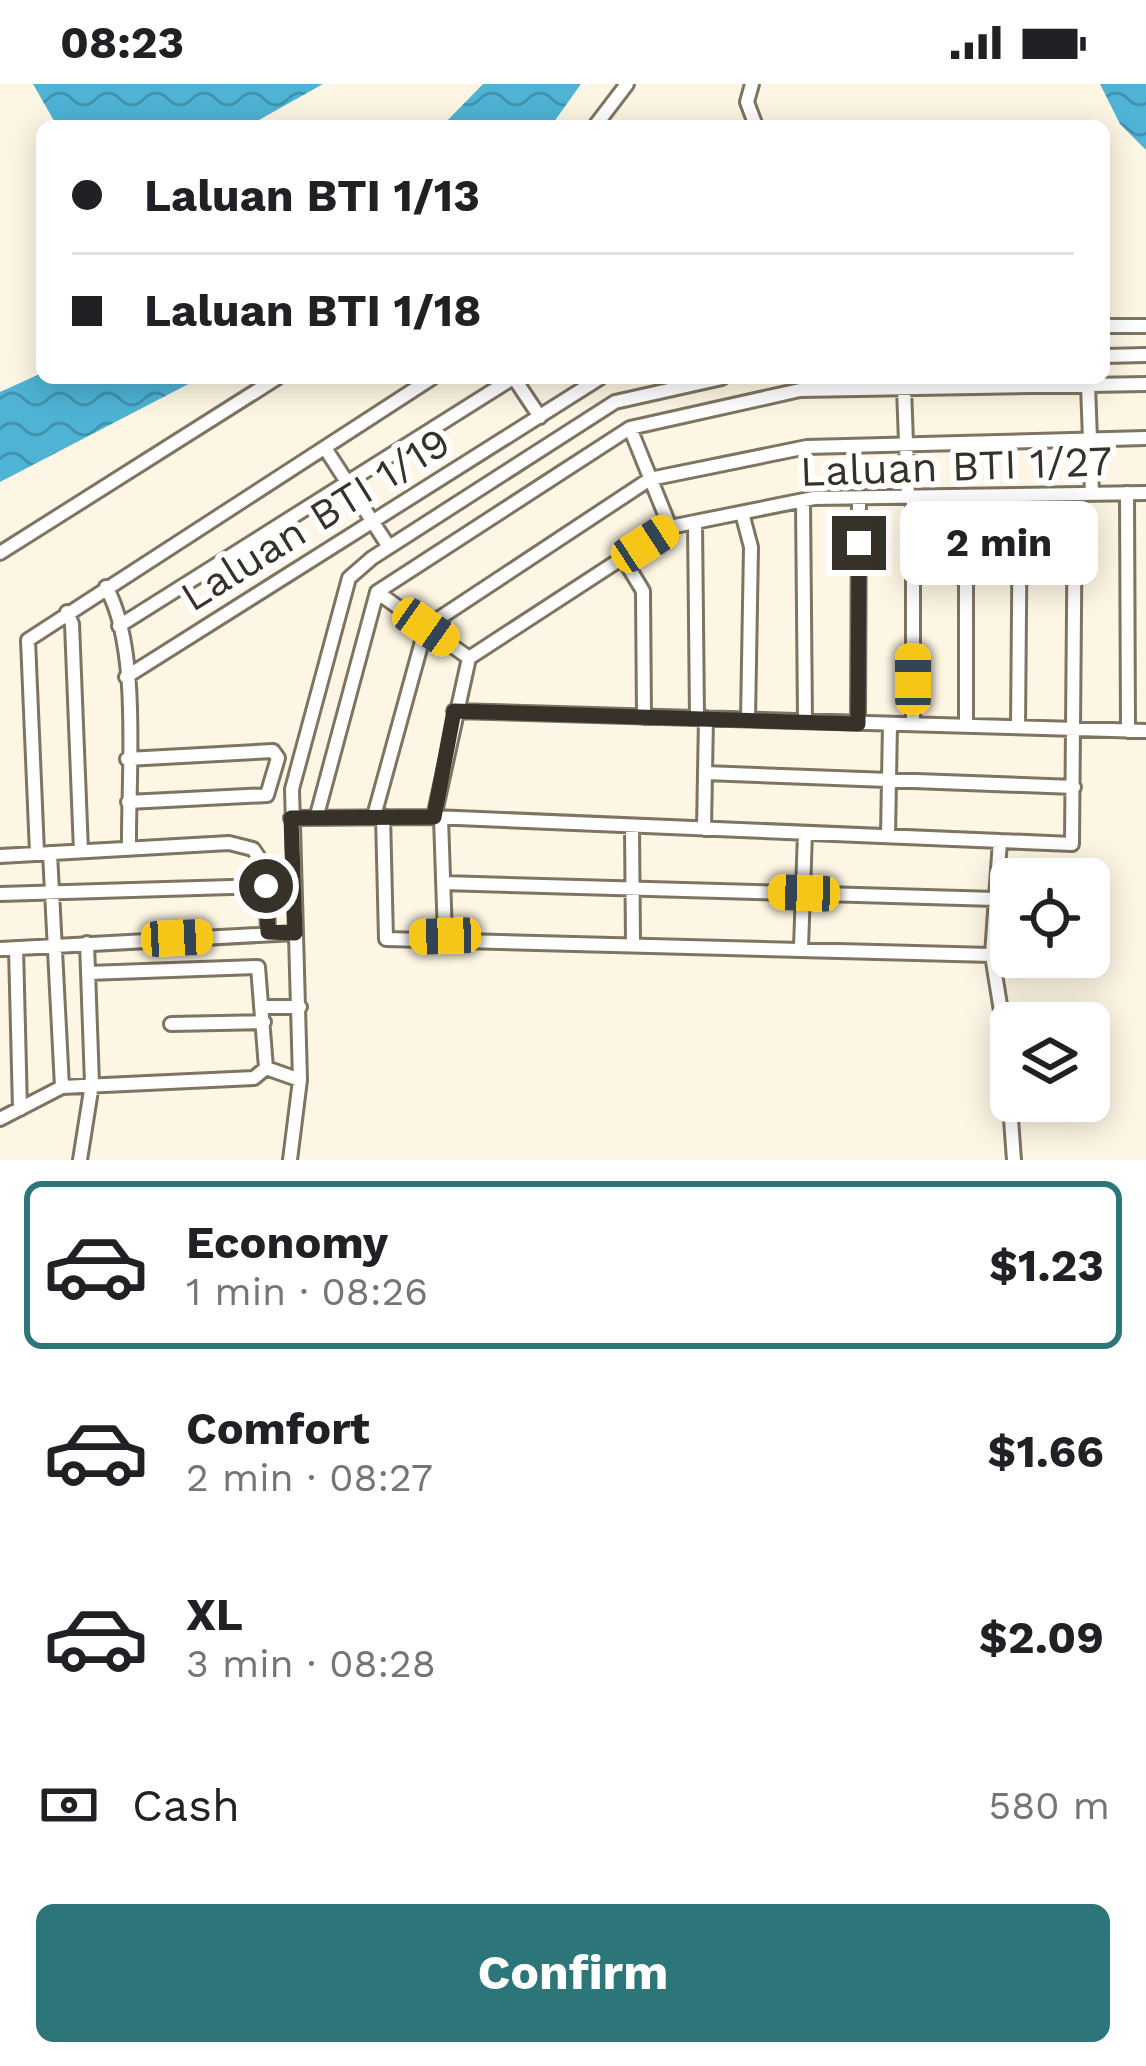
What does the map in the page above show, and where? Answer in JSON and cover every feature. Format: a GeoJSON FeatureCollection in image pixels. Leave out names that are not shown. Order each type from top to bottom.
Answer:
{"type":"FeatureCollection","features":[{"type":"Feature","properties":{"kind":"street"},"geometry":{"type":"LineString","coordinates":[[600,120],[627,84]]}},
{"type":"Feature","properties":{"kind":"street"},"geometry":{"type":"LineString","coordinates":[[752,84],[747,102],[753,120]]}},
{"type":"Feature","properties":{"kind":"street"},"geometry":{"type":"LineString","coordinates":[[1110,326],[1146,326]]}},
{"type":"Feature","properties":{"kind":"street"},"geometry":{"type":"LineString","coordinates":[[1110,356],[1146,355]]}},
{"type":"Feature","properties":{"kind":"street"},"geometry":{"type":"LineString","coordinates":[[0,553],[268,384]]}},
{"type":"Feature","properties":{"kind":"street"},"geometry":{"type":"LineString","coordinates":[[62,1087],[52,893],[43,853],[28,640],[423,384]]}},
{"type":"Feature","properties":{"kind":"street"},"geometry":{"type":"LineString","coordinates":[[119,626],[505,384]]}},
{"type":"Feature","properties":{"kind":"street"},"geometry":{"type":"LineString","coordinates":[[518,384],[540,417]]}},
{"type":"Feature","properties":{"kind":"street","name":"Laluan BTI 1/19"},"geometry":{"type":"LineString","coordinates":[[126,676],[591,384]]}},
{"type":"Feature","properties":{"kind":"street"},"geometry":{"type":"LineString","coordinates":[[290,1160],[301,1080],[292,789],[350,578],[389,547],[615,402],[695,384]]}},
{"type":"Feature","properties":{"kind":"street"},"geometry":{"type":"LineString","coordinates":[[316,815],[377,592],[630,428],[800,390],[1146,384]]}},
{"type":"Feature","properties":{"kind":"street"},"geometry":{"type":"LineString","coordinates":[[1088,385],[1092,494]]}},
{"type":"Feature","properties":{"kind":"street"},"geometry":{"type":"LineString","coordinates":[[904,388],[913,724]]}},
{"type":"Feature","properties":{"kind":"street"},"geometry":{"type":"LineString","coordinates":[[630,428],[670,527]]}},
{"type":"Feature","properties":{"kind":"street"},"geometry":{"type":"LineString","coordinates":[[990,955],[445,936],[386,938],[379,816],[426,627],[650,479],[807,447],[1146,438]]}},
{"type":"Feature","properties":{"kind":"street"},"geometry":{"type":"LineString","coordinates":[[325,448],[389,547]]}},
{"type":"Feature","properties":{"kind":"street","name":"Laluan BTI 1/27"},"geometry":{"type":"LineString","coordinates":[[469,658],[670,527],[803,501],[1146,493]]}},
{"type":"Feature","properties":{"kind":"street"},"geometry":{"type":"LineString","coordinates":[[1127,494],[1128,731]]}},
{"type":"Feature","properties":{"kind":"street"},"geometry":{"type":"LineString","coordinates":[[1018,727],[1020,495]]}},
{"type":"Feature","properties":{"kind":"street"},"geometry":{"type":"LineString","coordinates":[[291,818],[379,816],[1072,844],[1075,495]]}},
{"type":"Feature","properties":{"kind":"street"},"geometry":{"type":"LineString","coordinates":[[966,496],[966,725]]}},
{"type":"Feature","properties":{"kind":"street"},"geometry":{"type":"LineString","coordinates":[[858,724],[859,498]]}},
{"type":"Feature","properties":{"kind":"street"},"geometry":{"type":"LineString","coordinates":[[803,501],[805,721]]}},
{"type":"Feature","properties":{"kind":"street"},"geometry":{"type":"LineString","coordinates":[[742,513],[751,547],[748,719]]}},
{"type":"Feature","properties":{"kind":"street"},"geometry":{"type":"LineString","coordinates":[[695,522],[704,829]]}},
{"type":"Feature","properties":{"kind":"street"},"geometry":{"type":"LineString","coordinates":[[623,558],[643,591],[644,717]]}},
{"type":"Feature","properties":{"kind":"street"},"geometry":{"type":"LineString","coordinates":[[106,587],[119,626],[126,676],[129,848]]}},
{"type":"Feature","properties":{"kind":"street"},"geometry":{"type":"LineString","coordinates":[[377,592],[469,658],[454,711],[438,818],[445,936]]}},
{"type":"Feature","properties":{"kind":"street"},"geometry":{"type":"LineString","coordinates":[[67,612],[72,624],[81,851]]}},
{"type":"Feature","properties":{"kind":"street"},"geometry":{"type":"LineString","coordinates":[[454,711],[1146,731]]}},
{"type":"Feature","properties":{"kind":"street"},"geometry":{"type":"LineString","coordinates":[[888,836],[890,724]]}},
{"type":"Feature","properties":{"kind":"street"},"geometry":{"type":"LineString","coordinates":[[127,759],[278,754],[267,795],[128,802]]}},
{"type":"Feature","properties":{"kind":"street"},"geometry":{"type":"LineString","coordinates":[[705,773],[1074,787]]}},
{"type":"Feature","properties":{"kind":"street"},"geometry":{"type":"LineString","coordinates":[[632,826],[633,943]]}},
{"type":"Feature","properties":{"kind":"street"},"geometry":{"type":"LineString","coordinates":[[801,948],[805,833]]}},
{"type":"Feature","properties":{"kind":"street"},"geometry":{"type":"LineString","coordinates":[[999,858],[1000,841]]}},
{"type":"Feature","properties":{"kind":"street"},"geometry":{"type":"LineString","coordinates":[[0,856],[229,843],[253,849],[266,868],[268,932]]}},
{"type":"Feature","properties":{"kind":"street"},"geometry":{"type":"LineString","coordinates":[[443,883],[990,899]]}},
{"type":"Feature","properties":{"kind":"street"},"geometry":{"type":"LineString","coordinates":[[0,894],[266,886]]}},
{"type":"Feature","properties":{"kind":"street"},"geometry":{"type":"LineString","coordinates":[[0,949],[295,933]]}},
{"type":"Feature","properties":{"kind":"street"},"geometry":{"type":"LineString","coordinates":[[80,1160],[92,1084],[87,943]]}},
{"type":"Feature","properties":{"kind":"street"},"geometry":{"type":"LineString","coordinates":[[16,948],[20,1108]]}},
{"type":"Feature","properties":{"kind":"street"},"geometry":{"type":"LineString","coordinates":[[88,973],[250,964],[262,973],[266,1068]]}},
{"type":"Feature","properties":{"kind":"street"},"geometry":{"type":"LineString","coordinates":[[996,978],[1014,1160]]}},
{"type":"Feature","properties":{"kind":"street"},"geometry":{"type":"LineString","coordinates":[[171,1024],[300,1007]]}},
{"type":"Feature","properties":{"kind":"street"},"geometry":{"type":"LineString","coordinates":[[266,1068],[301,1080]]}},
{"type":"Feature","properties":{"kind":"street"},"geometry":{"type":"LineString","coordinates":[[0,1119],[62,1087],[254,1078],[266,1068]]}},
{"type":"Feature","properties":{"kind":"water"},"geometry":{"type":"Polygon","coordinates":[[[33,84],[323,84],[259,120],[54,120],[33,84]]]}},
{"type":"Feature","properties":{"kind":"water"},"geometry":{"type":"Polygon","coordinates":[[[483,84],[581,84],[555,120],[448,120],[483,84]]]}},
{"type":"Feature","properties":{"kind":"water"},"geometry":{"type":"Polygon","coordinates":[[[1100,84],[1146,84],[1146,150],[1120,124],[1100,84]]]}},
{"type":"Feature","properties":{"kind":"water"},"geometry":{"type":"Polygon","coordinates":[[[36,376],[36,384],[188,384],[0,482],[0,392],[36,376]]]}},
{"type":"Feature","properties":{"kind":"route"},"geometry":{"type":"LineString","coordinates":[[266,886],[268,932],[295,933],[291,818],[434,817],[454,711],[858,724],[859,543]]}}]}
